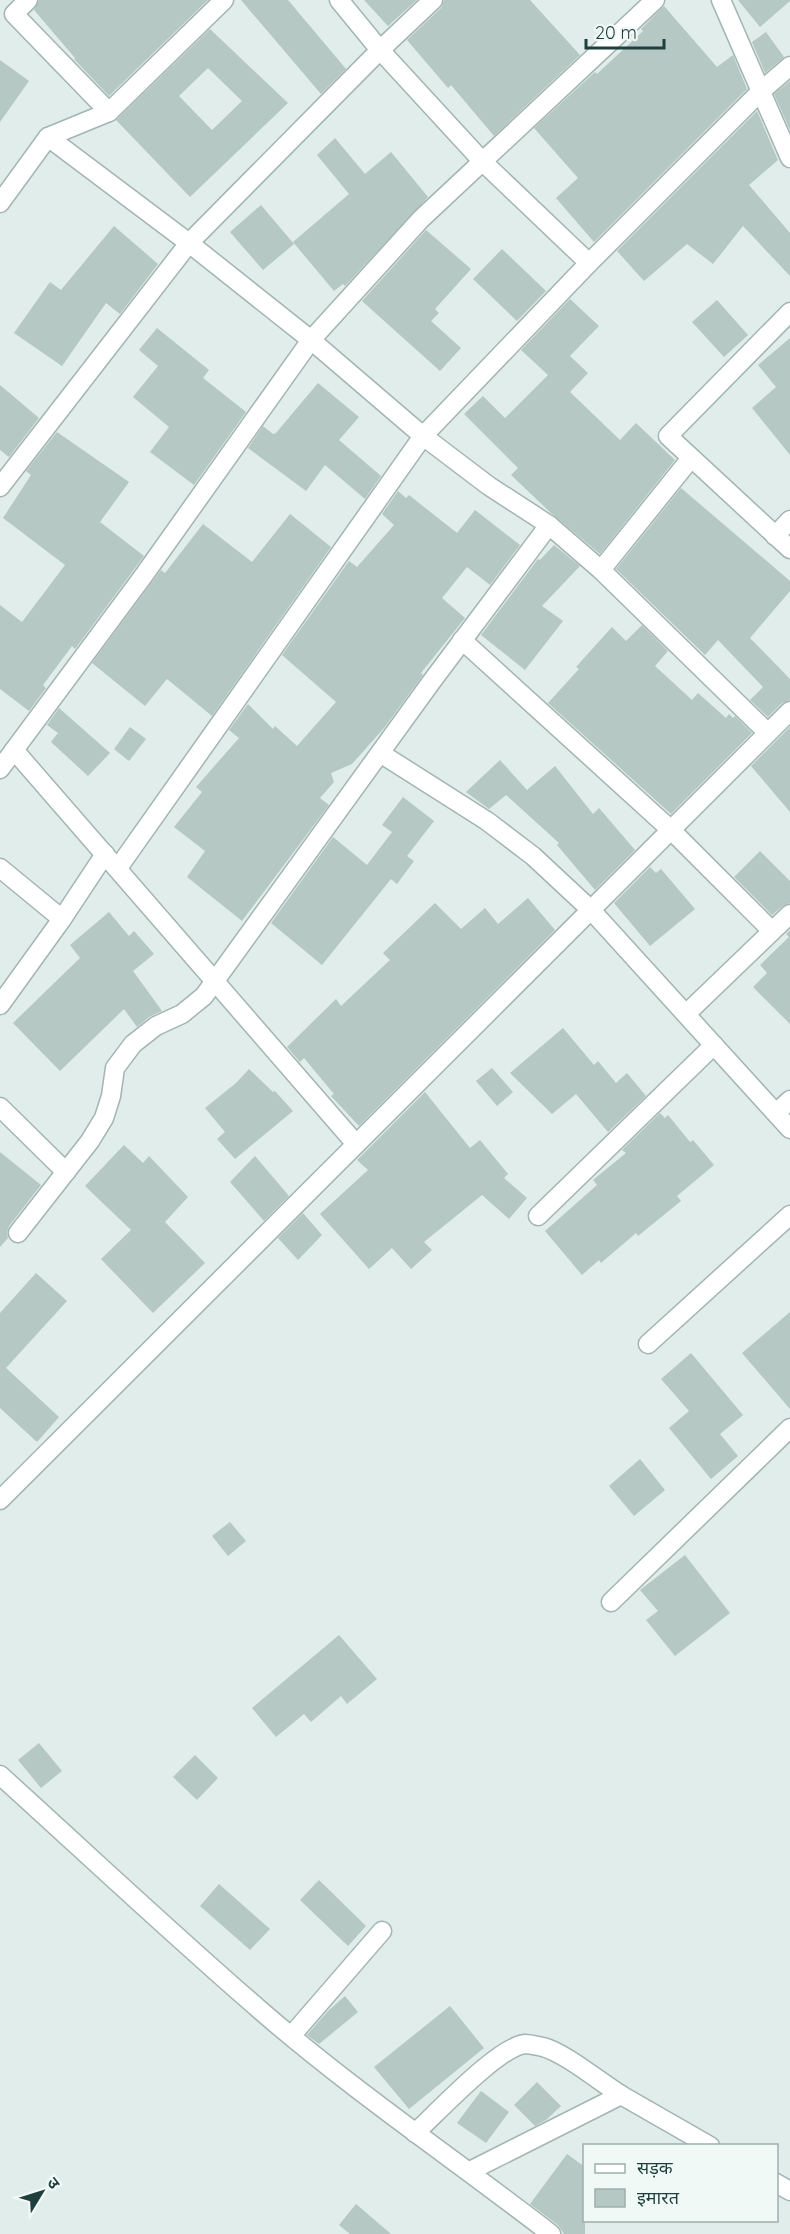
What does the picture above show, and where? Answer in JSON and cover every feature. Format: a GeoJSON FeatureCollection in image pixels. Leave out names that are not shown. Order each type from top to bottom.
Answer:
{"type":"FeatureCollection","features":[{"type":"Feature","properties":{"kind":"street"},"geometry":{"type":"LineString","coordinates":[[28,0],[14,14],[109,112]]}},
{"type":"Feature","properties":{"kind":"street"},"geometry":{"type":"LineString","coordinates":[[0,203],[48,137],[109,112],[224,0]]}},
{"type":"Feature","properties":{"kind":"street"},"geometry":{"type":"LineString","coordinates":[[339,0],[380,50],[483,162],[589,263]]}},
{"type":"Feature","properties":{"kind":"street"},"geometry":{"type":"LineString","coordinates":[[3,476],[189,243],[380,50],[433,0]]}},
{"type":"Feature","properties":{"kind":"street"},"geometry":{"type":"LineString","coordinates":[[0,769],[144,575],[311,340],[421,219],[655,0]]}},
{"type":"Feature","properties":{"kind":"street"},"geometry":{"type":"LineString","coordinates":[[721,0],[790,158]]}},
{"type":"Feature","properties":{"kind":"street"},"geometry":{"type":"LineString","coordinates":[[118,868],[423,436],[589,263],[760,92],[790,66]]}},
{"type":"Feature","properties":{"kind":"street"},"geometry":{"type":"LineString","coordinates":[[48,137],[189,243],[311,340],[423,436],[489,486],[549,525],[601,570],[768,733]]}},
{"type":"Feature","properties":{"kind":"street"},"geometry":{"type":"LineString","coordinates":[[790,312],[668,436],[790,549]]}},
{"type":"Feature","properties":{"kind":"street"},"geometry":{"type":"LineString","coordinates":[[601,570],[691,458]]}},
{"type":"Feature","properties":{"kind":"street"},"geometry":{"type":"LineString","coordinates":[[775,536],[790,520]]}},
{"type":"Feature","properties":{"kind":"street"},"geometry":{"type":"LineString","coordinates":[[18,1233],[90,1141],[104,1118],[111,1096],[115,1068],[133,1044],[156,1026],[182,1014],[204,996],[462,640],[549,525]]}},
{"type":"Feature","properties":{"kind":"street"},"geometry":{"type":"LineString","coordinates":[[462,640],[671,830],[772,931]]}},
{"type":"Feature","properties":{"kind":"street"},"geometry":{"type":"LineString","coordinates":[[0,1500],[790,711]]}},
{"type":"Feature","properties":{"kind":"street"},"geometry":{"type":"LineString","coordinates":[[14,750],[356,1144]]}},
{"type":"Feature","properties":{"kind":"street"},"geometry":{"type":"LineString","coordinates":[[380,753],[487,821],[532,856],[591,910],[790,1129]]}},
{"type":"Feature","properties":{"kind":"street"},"geometry":{"type":"LineString","coordinates":[[0,1005],[62,920],[105,854]]}},
{"type":"Feature","properties":{"kind":"street"},"geometry":{"type":"LineString","coordinates":[[0,868],[62,920]]}},
{"type":"Feature","properties":{"kind":"street"},"geometry":{"type":"LineString","coordinates":[[686,1014],[790,914]]}},
{"type":"Feature","properties":{"kind":"street"},"geometry":{"type":"LineString","coordinates":[[538,1216],[714,1045]]}},
{"type":"Feature","properties":{"kind":"street"},"geometry":{"type":"LineString","coordinates":[[776,1113],[790,1100]]}},
{"type":"Feature","properties":{"kind":"street"},"geometry":{"type":"LineString","coordinates":[[0,1107],[66,1172]]}},
{"type":"Feature","properties":{"kind":"street"},"geometry":{"type":"LineString","coordinates":[[648,1344],[790,1215]]}},
{"type":"Feature","properties":{"kind":"street"},"geometry":{"type":"LineString","coordinates":[[611,1602],[790,1428]]}},
{"type":"Feature","properties":{"kind":"street"},"geometry":{"type":"LineString","coordinates":[[0,1775],[261,2011],[415,2133],[470,2171],[551,2234]]}},
{"type":"Feature","properties":{"kind":"street"},"geometry":{"type":"LineString","coordinates":[[292,2035],[382,1931]]}},
{"type":"Feature","properties":{"kind":"street"},"geometry":{"type":"LineString","coordinates":[[415,2133],[491,2063],[507,2051],[525,2044],[545,2048],[562,2057],[621,2095],[708,2144]]}},
{"type":"Feature","properties":{"kind":"street"},"geometry":{"type":"LineString","coordinates":[[470,2171],[621,2095]]}},
{"type":"Feature","properties":{"kind":"building"},"geometry":{"type":"Polygon","coordinates":[[[39,0],[208,0],[109,96],[74,59],[34,10],[39,0]]]}},
{"type":"Feature","properties":{"kind":"building"},"geometry":{"type":"Polygon","coordinates":[[[241,0],[288,0],[346,69],[321,94],[241,0]]]}},
{"type":"Feature","properties":{"kind":"building"},"geometry":{"type":"Polygon","coordinates":[[[364,0],[417,0],[388,26],[364,0]]]}},
{"type":"Feature","properties":{"kind":"building"},"geometry":{"type":"Polygon","coordinates":[[[444,0],[530,0],[580,55],[494,136],[451,85],[448,88],[407,40],[441,8],[444,0]]]}},
{"type":"Feature","properties":{"kind":"building"},"geometry":{"type":"Polygon","coordinates":[[[738,0],[790,0],[790,1],[760,27],[738,0]]]}},
{"type":"Feature","properties":{"kind":"building"},"geometry":{"type":"Polygon","coordinates":[[[664,6],[717,67],[733,55],[747,89],[594,242],[556,198],[578,178],[534,128],[643,31],[641,29],[664,6]]]}},
{"type":"Feature","properties":{"kind":"building"},"geometry":{"type":"Polygon","coordinates":[[[210,29],[288,103],[190,197],[116,120],[210,29]],[[208,68],[179,96],[212,130],[242,101],[208,68]]]}},
{"type":"Feature","properties":{"kind":"building"},"geometry":{"type":"Polygon","coordinates":[[[766,32],[784,57],[765,73],[752,42],[766,32]]]}},
{"type":"Feature","properties":{"kind":"building"},"geometry":{"type":"Polygon","coordinates":[[[0,60],[29,81],[0,122],[0,60]]]}},
{"type":"Feature","properties":{"kind":"building"},"geometry":{"type":"Polygon","coordinates":[[[790,81],[790,130],[774,94],[790,81]]]}},
{"type":"Feature","properties":{"kind":"building"},"geometry":{"type":"Polygon","coordinates":[[[757,111],[778,160],[749,185],[790,233],[790,276],[743,226],[713,264],[687,244],[644,281],[617,251],[757,111]]]}},
{"type":"Feature","properties":{"kind":"building"},"geometry":{"type":"Polygon","coordinates":[[[335,138],[365,174],[391,152],[428,197],[345,286],[343,284],[334,291],[293,242],[349,194],[317,155],[335,138]]]}},
{"type":"Feature","properties":{"kind":"building"},"geometry":{"type":"Polygon","coordinates":[[[261,205],[294,244],[263,270],[230,232],[261,205]]]}},
{"type":"Feature","properties":{"kind":"building"},"geometry":{"type":"Polygon","coordinates":[[[114,226],[158,264],[120,314],[106,303],[62,366],[14,333],[50,282],[61,290],[114,226]]]}},
{"type":"Feature","properties":{"kind":"building"},"geometry":{"type":"Polygon","coordinates":[[[426,230],[471,269],[435,309],[439,313],[431,321],[461,348],[440,371],[362,301],[426,230]]]}},
{"type":"Feature","properties":{"kind":"building"},"geometry":{"type":"Polygon","coordinates":[[[502,249],[546,291],[517,321],[473,279],[502,249]]]}},
{"type":"Feature","properties":{"kind":"building"},"geometry":{"type":"Polygon","coordinates":[[[570,299],[599,326],[570,356],[588,373],[570,392],[620,440],[636,423],[675,460],[600,554],[551,513],[511,475],[518,468],[464,414],[483,396],[505,418],[548,375],[521,350],[570,299]]]}},
{"type":"Feature","properties":{"kind":"building"},"geometry":{"type":"Polygon","coordinates":[[[717,300],[748,335],[724,357],[692,322],[717,300]]]}},
{"type":"Feature","properties":{"kind":"building"},"geometry":{"type":"Polygon","coordinates":[[[157,328],[209,370],[203,378],[246,412],[194,485],[150,452],[169,427],[133,397],[158,366],[139,350],[157,328]]]}},
{"type":"Feature","properties":{"kind":"building"},"geometry":{"type":"Polygon","coordinates":[[[790,338],[790,455],[752,408],[776,387],[758,365],[790,338]]]}},
{"type":"Feature","properties":{"kind":"building"},"geometry":{"type":"Polygon","coordinates":[[[318,383],[359,417],[339,440],[381,476],[365,499],[325,465],[306,491],[248,448],[263,426],[273,434],[276,433],[318,383]]]}},
{"type":"Feature","properties":{"kind":"building"},"geometry":{"type":"Polygon","coordinates":[[[0,385],[39,418],[9,457],[0,450],[0,385]]]}},
{"type":"Feature","properties":{"kind":"building"},"geometry":{"type":"Polygon","coordinates":[[[57,432],[129,482],[100,522],[144,556],[75,649],[72,646],[43,685],[46,688],[29,711],[0,689],[0,605],[22,622],[65,565],[3,518],[31,475],[26,471],[57,432]]]}},
{"type":"Feature","properties":{"kind":"building"},"geometry":{"type":"Polygon","coordinates":[[[681,488],[790,581],[790,591],[750,638],[790,679],[790,700],[782,703],[768,717],[750,700],[763,687],[718,640],[705,655],[616,569],[681,488]]]}},
{"type":"Feature","properties":{"kind":"building"},"geometry":{"type":"Polygon","coordinates":[[[398,491],[406,498],[409,495],[457,533],[475,510],[520,545],[490,585],[467,567],[442,598],[465,618],[421,673],[423,675],[384,728],[352,764],[331,773],[334,782],[320,798],[329,805],[242,921],[187,877],[205,851],[174,827],[202,792],[196,787],[239,738],[229,730],[248,704],[273,729],[275,726],[297,746],[336,702],[282,655],[349,561],[357,567],[394,525],[382,514],[398,491]]]}},
{"type":"Feature","properties":{"kind":"building"},"geometry":{"type":"Polygon","coordinates":[[[290,514],[331,547],[212,716],[167,679],[145,706],[92,663],[161,570],[165,573],[203,524],[252,562],[290,514]]]}},
{"type":"Feature","properties":{"kind":"building"},"geometry":{"type":"Polygon","coordinates":[[[554,545],[580,566],[542,606],[563,621],[525,670],[481,635],[538,559],[540,560],[554,545]]]}},
{"type":"Feature","properties":{"kind":"building"},"geometry":{"type":"Polygon","coordinates":[[[642,625],[668,651],[655,666],[692,700],[698,693],[726,718],[729,714],[733,718],[735,716],[752,733],[671,814],[548,703],[579,669],[576,667],[612,627],[626,641],[642,625]]]}},
{"type":"Feature","properties":{"kind":"building"},"geometry":{"type":"Polygon","coordinates":[[[59,708],[110,753],[88,776],[51,742],[58,733],[47,725],[59,708]]]}},
{"type":"Feature","properties":{"kind":"building"},"geometry":{"type":"Polygon","coordinates":[[[130,727],[146,739],[129,761],[114,749],[130,727]]]}},
{"type":"Feature","properties":{"kind":"building"},"geometry":{"type":"Polygon","coordinates":[[[790,727],[790,812],[751,766],[790,727]]]}},
{"type":"Feature","properties":{"kind":"building"},"geometry":{"type":"Polygon","coordinates":[[[500,760],[527,790],[555,766],[593,814],[599,808],[635,850],[595,890],[557,845],[559,843],[506,795],[489,809],[466,792],[500,760]]]}},
{"type":"Feature","properties":{"kind":"building"},"geometry":{"type":"Polygon","coordinates":[[[403,797],[434,821],[407,856],[414,861],[397,884],[391,879],[322,965],[271,923],[333,837],[367,865],[392,832],[382,825],[403,797]]]}},
{"type":"Feature","properties":{"kind":"building"},"geometry":{"type":"Polygon","coordinates":[[[760,851],[790,881],[790,903],[772,915],[734,877],[760,851]]]}},
{"type":"Feature","properties":{"kind":"building"},"geometry":{"type":"Polygon","coordinates":[[[650,867],[656,873],[661,869],[695,909],[650,946],[614,903],[650,867]]]}},
{"type":"Feature","properties":{"kind":"building"},"geometry":{"type":"Polygon","coordinates":[[[528,898],[555,930],[359,1126],[331,1096],[334,1094],[304,1058],[300,1062],[287,1047],[336,999],[341,1006],[390,960],[383,953],[435,903],[461,929],[485,908],[498,924],[528,898]]]}},
{"type":"Feature","properties":{"kind":"building"},"geometry":{"type":"Polygon","coordinates":[[[109,912],[129,936],[134,931],[154,954],[133,971],[162,1011],[149,1017],[137,1027],[124,1009],[60,1071],[13,1023],[80,958],[70,945],[109,912]]]}},
{"type":"Feature","properties":{"kind":"building"},"geometry":{"type":"Polygon","coordinates":[[[790,930],[790,1024],[753,987],[767,973],[760,965],[789,937],[786,934],[790,930]]]}},
{"type":"Feature","properties":{"kind":"building"},"geometry":{"type":"Polygon","coordinates":[[[563,1028],[594,1065],[598,1061],[616,1083],[627,1073],[646,1096],[608,1132],[576,1094],[552,1114],[510,1073],[563,1028]]]}},
{"type":"Feature","properties":{"kind":"building"},"geometry":{"type":"Polygon","coordinates":[[[492,1068],[513,1092],[497,1106],[476,1081],[492,1068]]]}},
{"type":"Feature","properties":{"kind":"building"},"geometry":{"type":"Polygon","coordinates":[[[249,1069],[273,1092],[275,1091],[293,1111],[235,1159],[217,1139],[225,1132],[205,1108],[236,1083],[249,1069]]]}},
{"type":"Feature","properties":{"kind":"building"},"geometry":{"type":"Polygon","coordinates":[[[425,1092],[470,1148],[480,1140],[508,1174],[504,1178],[527,1198],[509,1219],[482,1195],[424,1242],[432,1250],[411,1269],[392,1248],[369,1269],[320,1214],[368,1170],[357,1160],[425,1092]]]}},
{"type":"Feature","properties":{"kind":"building"},"geometry":{"type":"Polygon","coordinates":[[[660,1113],[665,1118],[668,1115],[690,1142],[693,1140],[714,1165],[677,1196],[681,1201],[638,1236],[636,1233],[601,1263],[599,1260],[582,1275],[545,1231],[597,1185],[593,1180],[626,1153],[622,1150],[660,1113]]]}},
{"type":"Feature","properties":{"kind":"building"},"geometry":{"type":"Polygon","coordinates":[[[124,1145],[143,1163],[149,1156],[188,1197],[165,1222],[205,1263],[153,1313],[101,1259],[131,1230],[85,1186],[124,1145]]]}},
{"type":"Feature","properties":{"kind":"building"},"geometry":{"type":"Polygon","coordinates":[[[0,1152],[41,1185],[9,1226],[8,1238],[0,1247],[0,1152]]]}},
{"type":"Feature","properties":{"kind":"building"},"geometry":{"type":"Polygon","coordinates":[[[255,1156],[289,1196],[264,1221],[230,1182],[255,1156]]]}},
{"type":"Feature","properties":{"kind":"building"},"geometry":{"type":"Polygon","coordinates":[[[303,1213],[322,1235],[298,1260],[278,1238],[303,1213]]]}},
{"type":"Feature","properties":{"kind":"building"},"geometry":{"type":"Polygon","coordinates":[[[36,1273],[67,1301],[6,1368],[59,1417],[37,1442],[0,1408],[0,1313],[36,1273]]]}},
{"type":"Feature","properties":{"kind":"building"},"geometry":{"type":"Polygon","coordinates":[[[790,1312],[790,1409],[742,1353],[790,1312]]]}},
{"type":"Feature","properties":{"kind":"building"},"geometry":{"type":"Polygon","coordinates":[[[691,1353],[743,1415],[720,1434],[738,1456],[711,1479],[669,1428],[689,1411],[661,1379],[691,1353]]]}},
{"type":"Feature","properties":{"kind":"building"},"geometry":{"type":"Polygon","coordinates":[[[640,1459],[665,1490],[634,1516],[609,1486],[640,1459]]]}},
{"type":"Feature","properties":{"kind":"building"},"geometry":{"type":"Polygon","coordinates":[[[230,1522],[246,1541],[228,1556],[212,1536],[230,1522]]]}},
{"type":"Feature","properties":{"kind":"building"},"geometry":{"type":"Polygon","coordinates":[[[685,1555],[730,1613],[675,1656],[646,1620],[658,1611],[640,1590],[685,1555]]]}},
{"type":"Feature","properties":{"kind":"building"},"geometry":{"type":"Polygon","coordinates":[[[339,1635],[377,1679],[347,1704],[341,1696],[311,1722],[304,1714],[276,1737],[252,1708],[339,1635]]]}},
{"type":"Feature","properties":{"kind":"building"},"geometry":{"type":"Polygon","coordinates":[[[39,1743],[62,1771],[41,1788],[18,1760],[39,1743]]]}},
{"type":"Feature","properties":{"kind":"building"},"geometry":{"type":"Polygon","coordinates":[[[195,1755],[218,1778],[197,1800],[173,1777],[195,1755]]]}},
{"type":"Feature","properties":{"kind":"building"},"geometry":{"type":"Polygon","coordinates":[[[319,1880],[366,1926],[348,1946],[300,1900],[319,1880]]]}},
{"type":"Feature","properties":{"kind":"building"},"geometry":{"type":"Polygon","coordinates":[[[219,1884],[270,1929],[250,1950],[200,1906],[219,1884]]]}},
{"type":"Feature","properties":{"kind":"building"},"geometry":{"type":"Polygon","coordinates":[[[345,1996],[358,2012],[319,2044],[307,2035],[345,1996]]]}},
{"type":"Feature","properties":{"kind":"building"},"geometry":{"type":"Polygon","coordinates":[[[450,2006],[484,2048],[409,2109],[374,2067],[450,2006]]]}},
{"type":"Feature","properties":{"kind":"building"},"geometry":{"type":"Polygon","coordinates":[[[537,2082],[561,2106],[546,2120],[535,2126],[514,2105],[537,2082]]]}},
{"type":"Feature","properties":{"kind":"building"},"geometry":{"type":"Polygon","coordinates":[[[481,2091],[509,2112],[486,2143],[457,2123],[481,2091]]]}},
{"type":"Feature","properties":{"kind":"building"},"geometry":{"type":"Polygon","coordinates":[[[567,2154],[583,2166],[585,2234],[564,2234],[558,2225],[530,2204],[567,2154]]]}},
{"type":"Feature","properties":{"kind":"building"},"geometry":{"type":"Polygon","coordinates":[[[356,2204],[391,2234],[350,2234],[339,2225],[356,2204]]]}}]}
